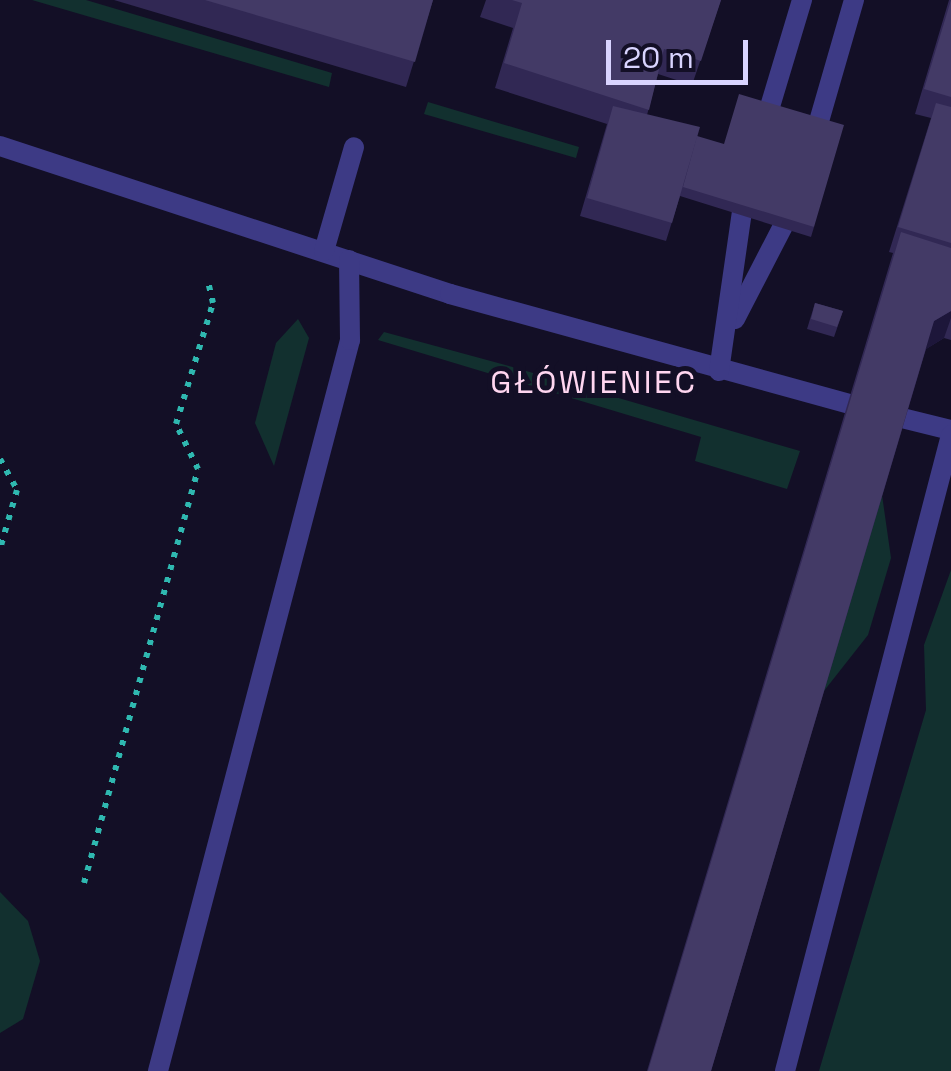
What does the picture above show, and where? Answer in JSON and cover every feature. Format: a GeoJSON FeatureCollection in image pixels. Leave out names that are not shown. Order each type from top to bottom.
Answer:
{"type":"FeatureCollection","features":[{"type":"Feature","properties":{"kind":"lane"},"geometry":{"type":"LineString","coordinates":[[719,371],[731,325],[738,216],[802,0]]}},
{"type":"Feature","properties":{"kind":"lane"},"geometry":{"type":"LineString","coordinates":[[731,325],[787,230],[854,0]]}},
{"type":"Feature","properties":{"kind":"lane"},"geometry":{"type":"LineString","coordinates":[[0,146],[349,260],[719,371],[848,404]]}},
{"type":"Feature","properties":{"kind":"lane"},"geometry":{"type":"LineString","coordinates":[[324,251],[354,147]]}},
{"type":"Feature","properties":{"kind":"lane"},"geometry":{"type":"LineString","coordinates":[[158,1071],[350,340],[349,260]]}},
{"type":"Feature","properties":{"kind":"lane"},"geometry":{"type":"LineString","coordinates":[[784,1071],[951,432],[902,418]]}},
{"type":"Feature","properties":{"kind":"path"},"geometry":{"type":"LineString","coordinates":[[84,883],[198,469],[176,424],[214,302],[208,281]]}},
{"type":"Feature","properties":{"kind":"path"},"geometry":{"type":"LineString","coordinates":[[0,459],[17,490],[0,549]]}},
{"type":"Feature","properties":{"kind":"green space"},"geometry":{"type":"Polygon","coordinates":[[[32,0],[86,0],[332,73],[329,87],[32,0]]]}},
{"type":"Feature","properties":{"kind":"green space"},"geometry":{"type":"Polygon","coordinates":[[[428,102],[579,147],[576,158],[424,114],[428,102]]]}},
{"type":"Feature","properties":{"kind":"green space"},"geometry":{"type":"Polygon","coordinates":[[[298,319],[309,338],[274,466],[255,423],[276,343],[298,319]]]}},
{"type":"Feature","properties":{"kind":"green space"},"geometry":{"type":"Polygon","coordinates":[[[384,332],[800,451],[787,489],[695,461],[701,437],[378,340],[384,332]]]}},
{"type":"Feature","properties":{"kind":"green space"},"geometry":{"type":"Polygon","coordinates":[[[881,488],[891,558],[868,635],[820,696],[881,488]]]}},
{"type":"Feature","properties":{"kind":"green space"},"geometry":{"type":"Polygon","coordinates":[[[951,570],[951,1071],[819,1071],[926,710],[924,645],[951,570]]]}},
{"type":"Feature","properties":{"kind":"green space"},"geometry":{"type":"Polygon","coordinates":[[[0,892],[28,921],[40,961],[23,1019],[0,1033],[0,892]]]}},
{"type":"Feature","properties":{"kind":"building"},"geometry":{"type":"Polygon","coordinates":[[[205,0],[433,0],[415,62],[205,0]]]}},
{"type":"Feature","properties":{"kind":"building"},"geometry":{"type":"Polygon","coordinates":[[[512,0],[721,0],[701,61],[664,49],[649,110],[504,63],[522,3],[512,0]]]}},
{"type":"Feature","properties":{"kind":"building"},"geometry":{"type":"Polygon","coordinates":[[[951,0],[951,97],[924,89],[951,0]]]}},
{"type":"Feature","properties":{"kind":"building"},"geometry":{"type":"Polygon","coordinates":[[[739,94],[844,125],[814,227],[683,187],[697,136],[724,144],[739,94]]]}},
{"type":"Feature","properties":{"kind":"building"},"geometry":{"type":"Polygon","coordinates":[[[936,103],[951,107],[951,243],[898,227],[936,103]]]}},
{"type":"Feature","properties":{"kind":"building"},"geometry":{"type":"Polygon","coordinates":[[[613,106],[700,127],[672,223],[587,198],[613,106]]]}},
{"type":"Feature","properties":{"kind":"building"},"geometry":{"type":"Polygon","coordinates":[[[901,232],[951,248],[951,311],[934,321],[711,1071],[648,1071],[901,232]]]}},
{"type":"Feature","properties":{"kind":"building"},"geometry":{"type":"Polygon","coordinates":[[[815,303],[843,311],[837,327],[811,319],[815,303]]]}},
{"type":"Feature","properties":{"kind":"district","name":"GŁÓWIENIEC"},"geometry":{"type":"Point","coordinates":[594,382]}}]}
